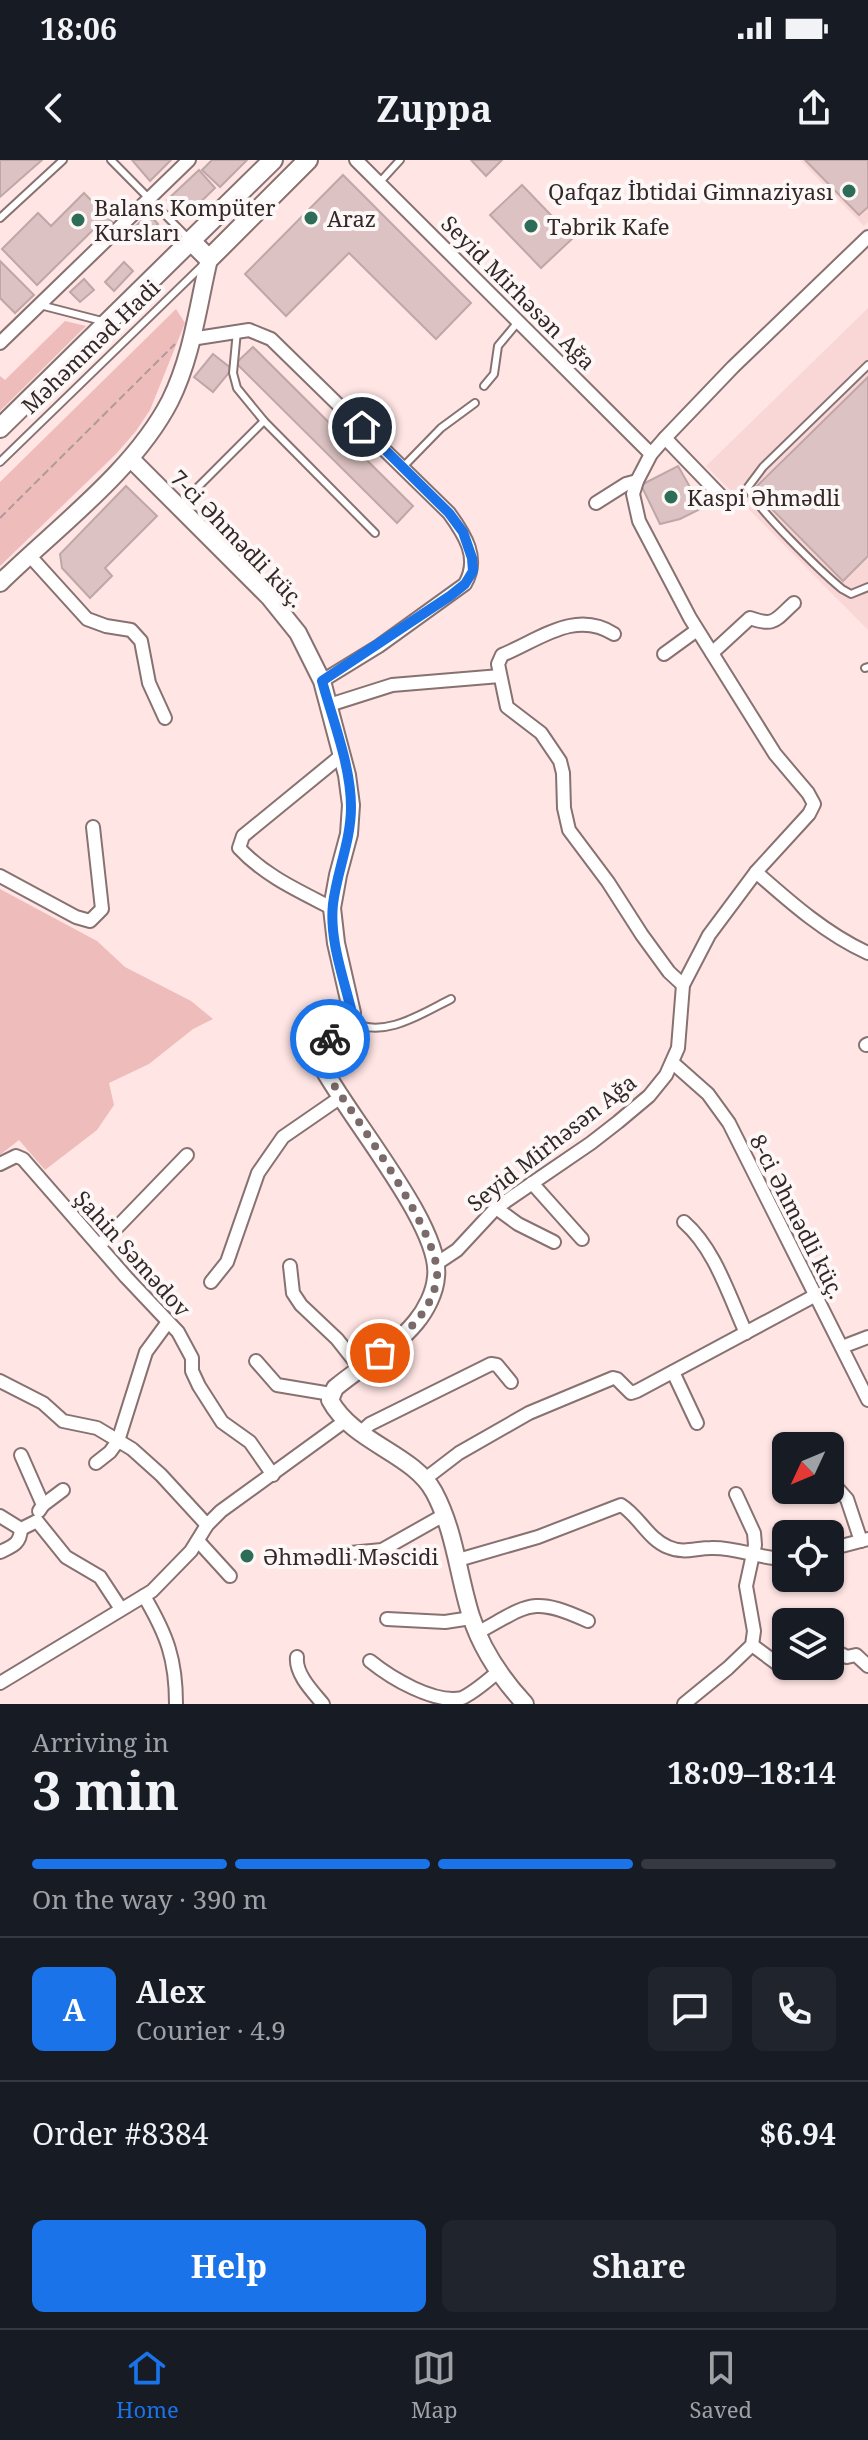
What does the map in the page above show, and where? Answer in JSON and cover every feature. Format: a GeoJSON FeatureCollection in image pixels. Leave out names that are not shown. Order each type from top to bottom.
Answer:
{"type":"FeatureCollection","features":[{"type":"Feature","properties":{"kind":"main road"},"geometry":{"type":"LineString","coordinates":[[2,423],[273,160]]}},
{"type":"Feature","properties":{"kind":"main road"},"geometry":{"type":"LineString","coordinates":[[191,241],[209,259],[308,160]]}},
{"type":"Feature","properties":{"kind":"street"},"geometry":{"type":"LineString","coordinates":[[0,343],[189,160]]}},
{"type":"Feature","properties":{"kind":"street","name":"Seyid Mirhəsən Ağa"},"geometry":{"type":"LineString","coordinates":[[356,160],[651,454]]}},
{"type":"Feature","properties":{"kind":"street","name":"Seyid Mirhəsən Ağa"},"geometry":{"type":"LineString","coordinates":[[436,1264],[457,1250],[496,1208],[591,1143],[649,1096],[673,1063],[682,1022],[683,985],[709,935],[756,872],[809,814],[814,804],[775,754],[697,630],[639,521],[633,494],[651,454],[665,438],[733,367],[868,237]]}},
{"type":"Feature","properties":{"kind":"street"},"geometry":{"type":"LineString","coordinates":[[0,583],[131,459],[154,429],[171,399],[191,339],[209,259]]}},
{"type":"Feature","properties":{"kind":"street"},"geometry":{"type":"LineString","coordinates":[[191,339],[237,331],[261,333],[271,339],[449,513],[463,532],[473,571],[465,584],[322,681]]}},
{"type":"Feature","properties":{"kind":"street"},"geometry":{"type":"LineString","coordinates":[[665,438],[720,495]]}},
{"type":"Feature","properties":{"kind":"street","name":"7-ci Əhmədli küç."},"geometry":{"type":"LineString","coordinates":[[131,459],[269,597],[298,633],[322,681],[342,755],[351,805],[349,834],[332,908],[352,1022]]}},
{"type":"Feature","properties":{"kind":"street"},"geometry":{"type":"LineString","coordinates":[[596,503],[626,484],[637,481]]}},
{"type":"Feature","properties":{"kind":"street"},"geometry":{"type":"LineString","coordinates":[[29,555],[87,619],[131,630],[141,641],[149,683],[165,718]]}},
{"type":"Feature","properties":{"kind":"street"},"geometry":{"type":"LineString","coordinates":[[712,653],[745,621],[750,618],[772,623],[794,603]]}},
{"type":"Feature","properties":{"kind":"street"},"geometry":{"type":"LineString","coordinates":[[614,634],[599,625],[587,623],[564,626],[502,655],[498,664],[500,676],[507,707],[541,733],[560,761],[569,830],[669,972],[683,985]]}},
{"type":"Feature","properties":{"kind":"street"},"geometry":{"type":"LineString","coordinates":[[664,654],[697,630]]}},
{"type":"Feature","properties":{"kind":"street"},"geometry":{"type":"LineString","coordinates":[[329,705],[392,685],[500,676]]}},
{"type":"Feature","properties":{"kind":"street"},"geometry":{"type":"LineString","coordinates":[[332,908],[274,878],[252,862],[239,848],[239,843],[243,836],[342,755]]}},
{"type":"Feature","properties":{"kind":"street"},"geometry":{"type":"LineString","coordinates":[[0,876],[76,917],[90,921],[102,909],[93,827]]}},
{"type":"Feature","properties":{"kind":"street"},"geometry":{"type":"LineString","coordinates":[[756,872],[846,943],[868,953]]}},
{"type":"Feature","properties":{"kind":"street"},"geometry":{"type":"LineString","coordinates":[[352,1022],[323,1044],[317,1057],[413,1206],[428,1239],[437,1277],[417,1321],[331,1394],[330,1400],[345,1421],[425,1479],[434,1492],[458,1560],[474,1626],[499,1671],[525,1704]]}},
{"type":"Feature","properties":{"kind":"street","name":"8-ci Əhmədli küç."},"geometry":{"type":"LineString","coordinates":[[673,1063],[708,1094],[729,1123],[868,1400]]}},
{"type":"Feature","properties":{"kind":"street"},"geometry":{"type":"LineString","coordinates":[[211,1282],[227,1262],[258,1173],[283,1137],[341,1097]]}},
{"type":"Feature","properties":{"kind":"street"},"geometry":{"type":"LineString","coordinates":[[99,1246],[187,1155]]}},
{"type":"Feature","properties":{"kind":"street","name":"Şahin Səmədov"},"geometry":{"type":"LineString","coordinates":[[0,1164],[16,1156],[23,1159],[178,1332],[199,1386],[222,1422],[250,1442],[273,1475]]}},
{"type":"Feature","properties":{"kind":"street"},"geometry":{"type":"LineString","coordinates":[[532,1183],[582,1239]]}},
{"type":"Feature","properties":{"kind":"street"},"geometry":{"type":"LineString","coordinates":[[496,1208],[518,1224],[554,1242]]}},
{"type":"Feature","properties":{"kind":"street"},"geometry":{"type":"LineString","coordinates":[[684,1222],[696,1233],[708,1252],[746,1333]]}},
{"type":"Feature","properties":{"kind":"street"},"geometry":{"type":"LineString","coordinates":[[290,1266],[293,1293],[301,1305],[337,1339],[360,1368]]}},
{"type":"Feature","properties":{"kind":"street"},"geometry":{"type":"LineString","coordinates":[[425,1479],[459,1453],[529,1413],[613,1378],[631,1393],[816,1295]]}},
{"type":"Feature","properties":{"kind":"street"},"geometry":{"type":"LineString","coordinates":[[96,1463],[118,1441],[143,1359],[168,1322]]}},
{"type":"Feature","properties":{"kind":"street"},"geometry":{"type":"LineString","coordinates":[[842,1347],[868,1337]]}},
{"type":"Feature","properties":{"kind":"street"},"geometry":{"type":"LineString","coordinates":[[256,1361],[277,1385],[331,1394]]}},
{"type":"Feature","properties":{"kind":"street"},"geometry":{"type":"LineString","coordinates":[[360,1433],[370,1424],[491,1364],[497,1365],[511,1382]]}},
{"type":"Feature","properties":{"kind":"street"},"geometry":{"type":"LineString","coordinates":[[673,1372],[697,1423]]}},
{"type":"Feature","properties":{"kind":"street"},"geometry":{"type":"LineString","coordinates":[[0,1381],[43,1403],[63,1421],[90,1426],[118,1441],[161,1475],[207,1525]]}},
{"type":"Feature","properties":{"kind":"street"},"geometry":{"type":"LineString","coordinates":[[0,1683],[164,1581],[199,1542],[207,1525],[221,1511],[345,1421]]}},
{"type":"Feature","properties":{"kind":"street"},"geometry":{"type":"LineString","coordinates":[[21,1455],[43,1505]]}},
{"type":"Feature","properties":{"kind":"street"},"geometry":{"type":"LineString","coordinates":[[63,1490],[43,1505],[37,1521],[66,1557],[100,1577],[121,1609]]}},
{"type":"Feature","properties":{"kind":"street"},"geometry":{"type":"LineString","coordinates":[[684,1704],[752,1645],[754,1631],[746,1586],[754,1533],[736,1494]]}},
{"type":"Feature","properties":{"kind":"street"},"geometry":{"type":"LineString","coordinates":[[844,1496],[864,1540],[844,1545]]}},
{"type":"Feature","properties":{"kind":"street"},"geometry":{"type":"LineString","coordinates":[[458,1560],[538,1537],[621,1505],[666,1547],[686,1552],[710,1548],[772,1557]]}},
{"type":"Feature","properties":{"kind":"street"},"geometry":{"type":"LineString","coordinates":[[350,1553],[382,1550],[444,1515]]}},
{"type":"Feature","properties":{"kind":"street"},"geometry":{"type":"LineString","coordinates":[[0,1516],[21,1529]]}},
{"type":"Feature","properties":{"kind":"street"},"geometry":{"type":"LineString","coordinates":[[21,1529],[37,1521]]}},
{"type":"Feature","properties":{"kind":"street"},"geometry":{"type":"LineString","coordinates":[[0,1552],[15,1546],[20,1540],[21,1529]]}},
{"type":"Feature","properties":{"kind":"street"},"geometry":{"type":"LineString","coordinates":[[199,1542],[230,1576]]}},
{"type":"Feature","properties":{"kind":"street"},"geometry":{"type":"LineString","coordinates":[[144,1596],[163,1629],[176,1672],[176,1704]]}},
{"type":"Feature","properties":{"kind":"street"},"geometry":{"type":"LineString","coordinates":[[387,1619],[474,1626],[538,1604],[560,1608],[588,1621]]}},
{"type":"Feature","properties":{"kind":"street"},"geometry":{"type":"LineString","coordinates":[[752,1645],[772,1661]]}},
{"type":"Feature","properties":{"kind":"street"},"geometry":{"type":"LineString","coordinates":[[844,1656],[856,1655],[868,1666]]}},
{"type":"Feature","properties":{"kind":"street"},"geometry":{"type":"LineString","coordinates":[[297,1657],[296,1664],[302,1675],[323,1704]]}},
{"type":"Feature","properties":{"kind":"street"},"geometry":{"type":"LineString","coordinates":[[370,1661],[410,1690],[452,1703],[499,1671]]}},
{"type":"Feature","properties":{"kind":"lane"},"geometry":{"type":"LineString","coordinates":[[0,218],[63,160]]}},
{"type":"Feature","properties":{"kind":"lane"},"geometry":{"type":"LineString","coordinates":[[112,160],[191,241]]}},
{"type":"Feature","properties":{"kind":"lane"},"geometry":{"type":"LineString","coordinates":[[379,183],[400,160]]}},
{"type":"Feature","properties":{"kind":"lane","name":"Məhəmməd Hadi"},"geometry":{"type":"LineString","coordinates":[[0,462],[209,259]]}},
{"type":"Feature","properties":{"kind":"lane"},"geometry":{"type":"LineString","coordinates":[[40,305],[107,323]]}},
{"type":"Feature","properties":{"kind":"lane"},"geometry":{"type":"LineString","coordinates":[[484,386],[494,374],[498,346],[518,322]]}},
{"type":"Feature","properties":{"kind":"lane"},"geometry":{"type":"LineString","coordinates":[[237,331],[233,373],[237,388],[264,421],[375,533]]}},
{"type":"Feature","properties":{"kind":"lane"},"geometry":{"type":"LineString","coordinates":[[868,365],[763,467],[748,487],[766,511],[842,589],[851,594],[868,587]]}},
{"type":"Feature","properties":{"kind":"lane"},"geometry":{"type":"LineString","coordinates":[[402,467],[441,428],[475,403]]}},
{"type":"Feature","properties":{"kind":"lane"},"geometry":{"type":"LineString","coordinates":[[177,508],[264,421]]}},
{"type":"Feature","properties":{"kind":"lane"},"geometry":{"type":"LineString","coordinates":[[352,1022],[367,1030],[392,1025],[451,999]]}},
{"type":"Feature","properties":{"kind":"path"},"geometry":{"type":"LineString","coordinates":[[0,518],[178,341],[191,339]]}},
{"type":"Feature","properties":{"kind":"shaded area","name":"Qafqaz İbtidai Gimnaziyası"},"geometry":{"type":"Polygon","coordinates":[[[800,160],[868,160],[868,222],[864,226],[800,160]]]}},
{"type":"Feature","properties":{"kind":"shaded area"},"geometry":{"type":"Polygon","coordinates":[[[868,308],[868,630],[706,466],[868,308]]]}},
{"type":"Feature","properties":{"kind":"shaded area"},"geometry":{"type":"Polygon","coordinates":[[[176,309],[185,323],[150,410],[136,431],[0,566],[0,482],[176,309]]]}},
{"type":"Feature","properties":{"kind":"shaded area"},"geometry":{"type":"Polygon","coordinates":[[[65,321],[86,326],[0,411],[0,376],[5,380],[65,321]]]}},
{"type":"Feature","properties":{"kind":"shaded area"},"geometry":{"type":"Polygon","coordinates":[[[0,889],[97,941],[125,967],[191,1001],[213,1019],[193,1029],[149,1064],[109,1083],[114,1105],[97,1130],[45,1170],[19,1140],[0,1155],[0,889]]]}},
{"type":"Feature","properties":{"kind":"building"},"geometry":{"type":"Polygon","coordinates":[[[0,160],[42,160],[0,197],[0,160]]]}},
{"type":"Feature","properties":{"kind":"building"},"geometry":{"type":"Polygon","coordinates":[[[132,160],[171,160],[150,181],[132,160]]]}},
{"type":"Feature","properties":{"kind":"building"},"geometry":{"type":"Polygon","coordinates":[[[212,160],[247,160],[220,187],[202,170],[212,160]]]}},
{"type":"Feature","properties":{"kind":"building"},"geometry":{"type":"Polygon","coordinates":[[[471,160],[502,160],[486,176],[471,160]]]}},
{"type":"Feature","properties":{"kind":"building","name":"Qafqaz İbtidai Gimnaziyası"},"geometry":{"type":"Polygon","coordinates":[[[805,160],[868,160],[868,207],[859,215],[805,160]]]}},
{"type":"Feature","properties":{"kind":"building"},"geometry":{"type":"Polygon","coordinates":[[[199,170],[215,188],[184,218],[167,200],[199,170]]]}},
{"type":"Feature","properties":{"kind":"building"},"geometry":{"type":"Polygon","coordinates":[[[343,175],[471,303],[436,339],[349,253],[286,316],[245,274],[343,175]]]}},
{"type":"Feature","properties":{"kind":"building","name":"Təbrik Kafe"},"geometry":{"type":"Polygon","coordinates":[[[522,185],[573,238],[541,268],[490,215],[522,185]]]}},
{"type":"Feature","properties":{"kind":"building"},"geometry":{"type":"Polygon","coordinates":[[[84,193],[113,223],[103,232],[97,226],[37,285],[2,249],[38,213],[51,226],[84,193]]]}},
{"type":"Feature","properties":{"kind":"building"},"geometry":{"type":"Polygon","coordinates":[[[149,214],[158,224],[137,244],[127,234],[149,214]]]}},
{"type":"Feature","properties":{"kind":"building"},"geometry":{"type":"Polygon","coordinates":[[[0,261],[34,295],[15,313],[0,298],[0,261]]]}},
{"type":"Feature","properties":{"kind":"building"},"geometry":{"type":"Polygon","coordinates":[[[124,262],[133,271],[114,291],[105,282],[124,262]]]}},
{"type":"Feature","properties":{"kind":"building"},"geometry":{"type":"Polygon","coordinates":[[[84,279],[94,290],[80,302],[70,292],[84,279]]]}},
{"type":"Feature","properties":{"kind":"building"},"geometry":{"type":"Polygon","coordinates":[[[253,347],[413,506],[397,523],[236,363],[253,347]]]}},
{"type":"Feature","properties":{"kind":"building"},"geometry":{"type":"Polygon","coordinates":[[[213,354],[232,369],[213,392],[194,377],[213,354]]]}},
{"type":"Feature","properties":{"kind":"building"},"geometry":{"type":"Polygon","coordinates":[[[868,377],[868,556],[843,581],[753,490],[868,377]]]}},
{"type":"Feature","properties":{"kind":"building","name":"Kaspi Əhmədli"},"geometry":{"type":"Polygon","coordinates":[[[678,466],[702,508],[680,519],[660,524],[641,485],[678,466]]]}},
{"type":"Feature","properties":{"kind":"building"},"geometry":{"type":"Polygon","coordinates":[[[126,486],[157,516],[105,568],[112,576],[90,598],[62,568],[60,554],[126,486]]]}},
{"type":"Feature","properties":{"kind":"way so far"},"geometry":{"type":"LineString","coordinates":[[330,1039],[319,1050],[317,1057],[320,1064],[413,1206],[436,1264],[437,1277],[432,1293],[417,1321],[380,1353]]}},
{"type":"Feature","properties":{"kind":"place","name":"Qafqaz İbtidai Gimnaziyası"},"geometry":{"type":"Point","coordinates":[849,191]}},
{"type":"Feature","properties":{"kind":"place","name":"Araz"},"geometry":{"type":"Point","coordinates":[311,218]}},
{"type":"Feature","properties":{"kind":"place","name":"Balans Kompüter Kursları"},"geometry":{"type":"Point","coordinates":[78,220]}},
{"type":"Feature","properties":{"kind":"place","name":"Təbrik Kafe"},"geometry":{"type":"Point","coordinates":[531,226]}},
{"type":"Feature","properties":{"kind":"place","name":"Kaspi Əhmədli"},"geometry":{"type":"Point","coordinates":[671,497]}},
{"type":"Feature","properties":{"kind":"place","name":"Әhmәdli Mәscidi"},"geometry":{"type":"Point","coordinates":[247,1556]}},
{"type":"Feature","properties":{"kind":"route"},"geometry":{"type":"LineString","coordinates":[[330,1039],[352,1022],[332,908],[349,834],[351,805],[347,775],[322,681],[450,596],[465,584],[473,571],[463,532],[449,513],[362,427]]}}]}
